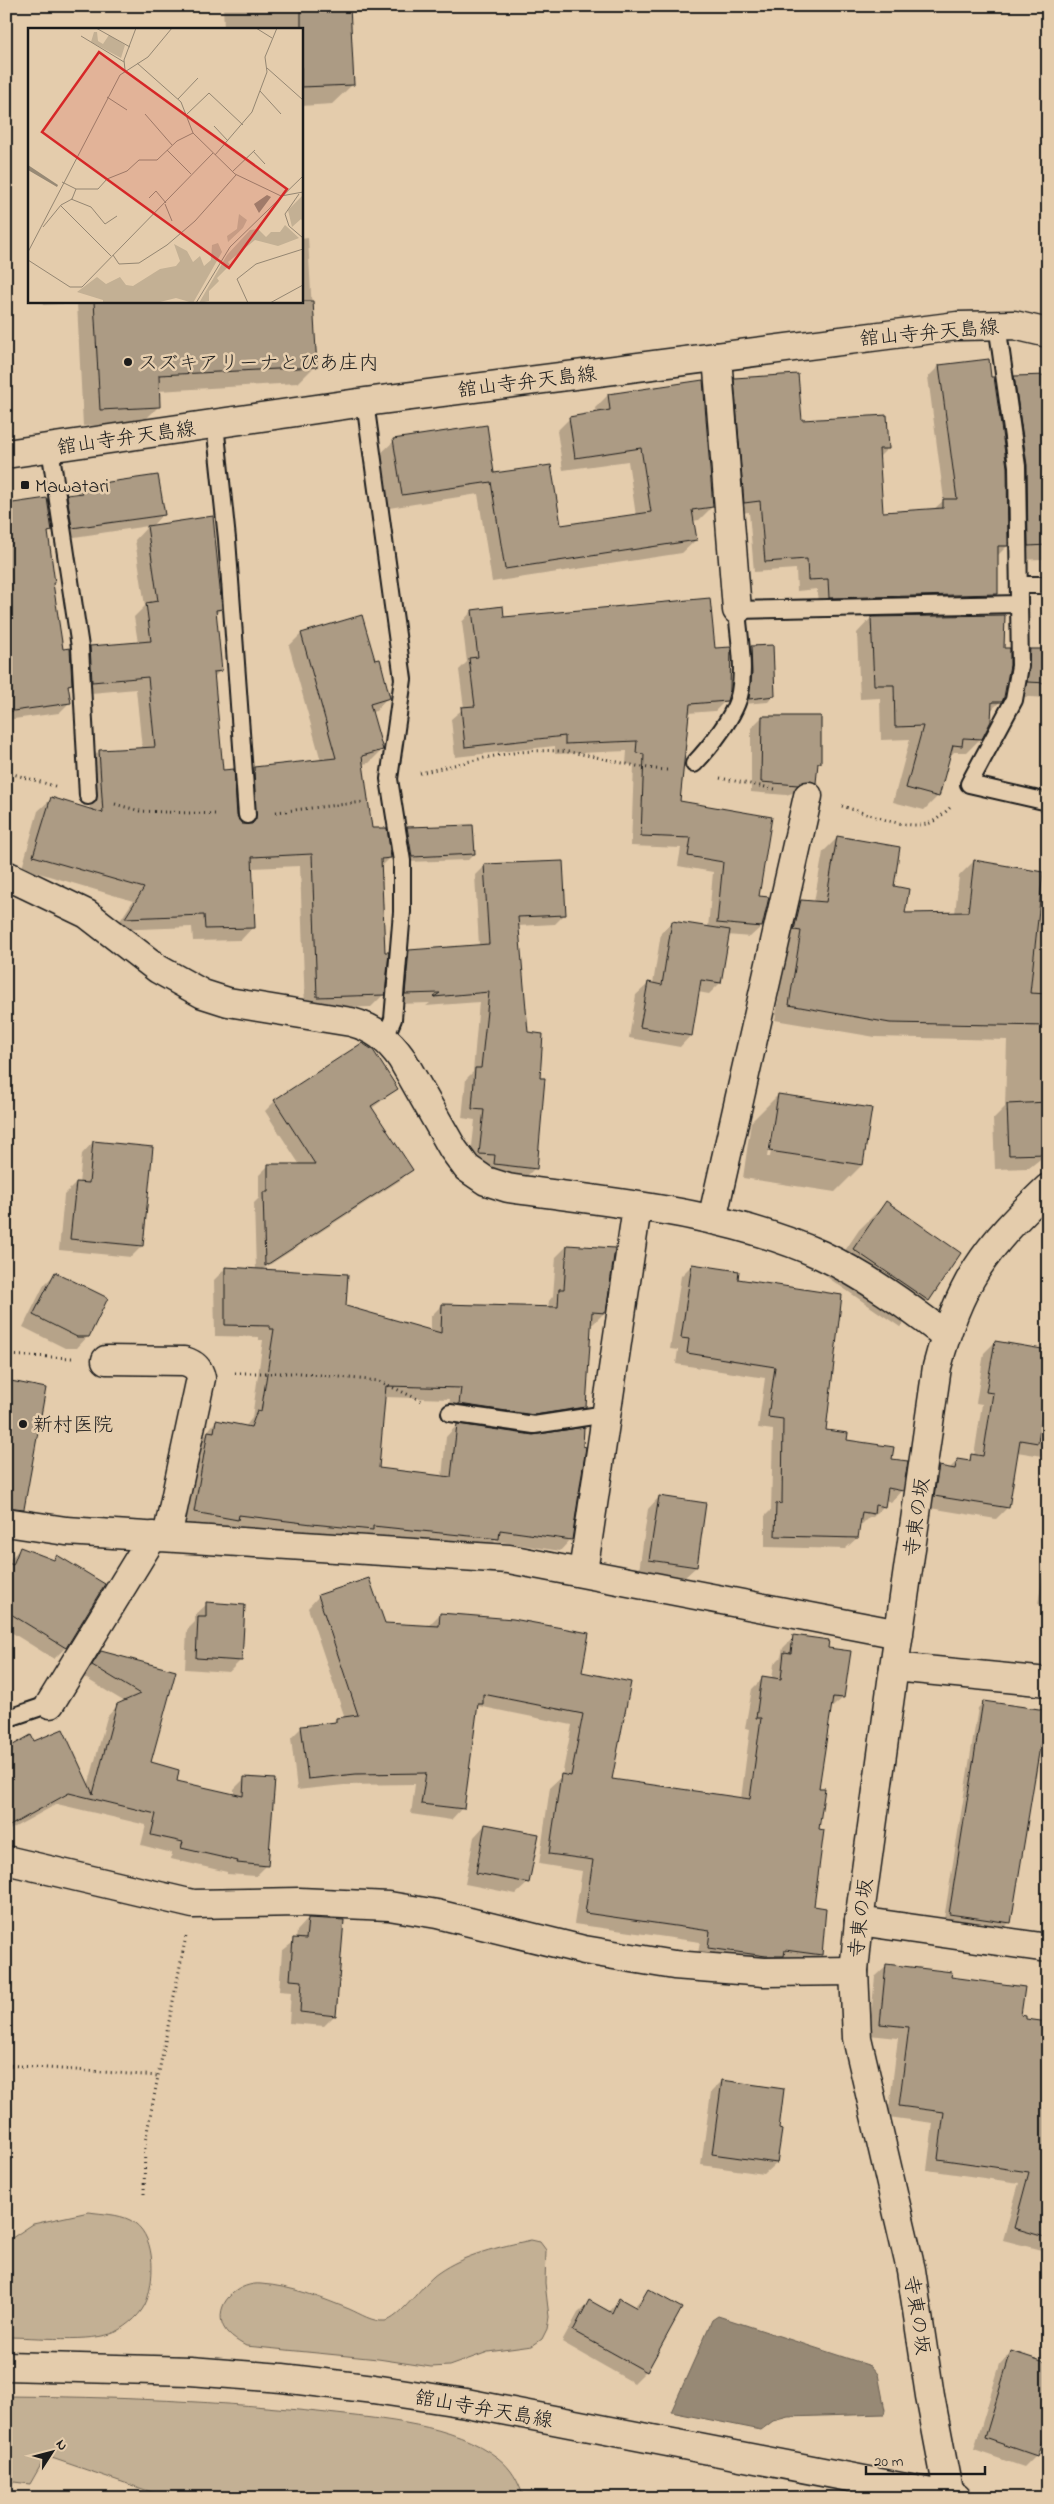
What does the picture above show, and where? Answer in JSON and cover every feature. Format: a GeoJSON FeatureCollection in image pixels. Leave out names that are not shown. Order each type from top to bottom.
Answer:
{"type":"FeatureCollection","features":[{"type":"Feature","properties":{"kind":"street","name":"舘山寺弁天島線"},"geometry":{"type":"LineString","coordinates":[[6,454],[365,402],[958,326],[1014,325],[1048,332]]}},
{"type":"Feature","properties":{"kind":"street"},"geometry":{"type":"LineString","coordinates":[[717,357],[737,610]]}},
{"type":"Feature","properties":{"kind":"street"},"geometry":{"type":"LineString","coordinates":[[712,1220],[808,796]]}},
{"type":"Feature","properties":{"kind":"street"},"geometry":{"type":"LineString","coordinates":[[6,875],[87,914],[158,969],[180,983],[203,994],[228,1002],[351,1022],[366,1026],[385,1038],[402,1059],[453,1149],[467,1168],[486,1181],[508,1188],[712,1220],[776,1237],[822,1256],[865,1278],[945,1335]]}},
{"type":"Feature","properties":{"kind":"street","name":"寺東の坂"},"geometry":{"type":"LineString","coordinates":[[952,2497],[930,2396],[911,2270],[857,2038],[854,1971],[859,1921],[937,1367],[945,1335],[964,1286],[988,1250],[1016,1218],[1048,1188]]}},
{"type":"Feature","properties":{"kind":"street"},"geometry":{"type":"LineString","coordinates":[[583,1572],[637,1207]]}},
{"type":"Feature","properties":{"kind":"street"},"geometry":{"type":"LineString","coordinates":[[50,1704],[160,1537],[201,1378],[193,1363],[184,1361],[106,1360]]}},
{"type":"Feature","properties":{"kind":"street"},"geometry":{"type":"LineString","coordinates":[[6,1522],[66,1531],[509,1559],[899,1634]]}},
{"type":"Feature","properties":{"kind":"street"},"geometry":{"type":"LineString","coordinates":[[894,1667],[1048,1682]]}},
{"type":"Feature","properties":{"kind":"street"},"geometry":{"type":"LineString","coordinates":[[6,1860],[193,1904],[299,1902],[389,1906],[437,1914],[584,1950],[674,1965],[764,1972],[854,1971]]}},
{"type":"Feature","properties":{"kind":"street"},"geometry":{"type":"LineString","coordinates":[[859,1921],[1048,1948]]}},
{"type":"Feature","properties":{"kind":"street","name":"舘山寺弁天島線"},"geometry":{"type":"LineString","coordinates":[[6,2366],[190,2370],[374,2389],[466,2403],[952,2497]]}},
{"type":"Feature","properties":{"kind":"lane"},"geometry":{"type":"LineString","coordinates":[[997,324],[1017,466],[1020,666],[1018,684],[1006,716],[969,784],[1048,802]]}},
{"type":"Feature","properties":{"kind":"lane"},"geometry":{"type":"LineString","coordinates":[[365,402],[403,679],[389,779],[402,861],[402,912],[393,1019],[385,1038]]}},
{"type":"Feature","properties":{"kind":"lane"},"geometry":{"type":"LineString","coordinates":[[215,424],[227,540],[248,816]]}},
{"type":"Feature","properties":{"kind":"lane"},"geometry":{"type":"LineString","coordinates":[[50,448],[80,647],[88,796]]}},
{"type":"Feature","properties":{"kind":"lane"},"geometry":{"type":"LineString","coordinates":[[1019,585],[1048,585]]}},
{"type":"Feature","properties":{"kind":"lane"},"geometry":{"type":"LineString","coordinates":[[694,764],[706,751],[734,709],[740,694],[742,679],[737,610],[1019,604]]}},
{"type":"Feature","properties":{"kind":"lane"},"geometry":{"type":"LineString","coordinates":[[450,1413],[534,1425],[606,1414]]}},
{"type":"Feature","properties":{"kind":"lane"},"geometry":{"type":"LineString","coordinates":[[6,1719],[50,1704]]}},
{"type":"Feature","properties":{"kind":"path"},"geometry":{"type":"LineString","coordinates":[[389,779],[505,755],[530,752],[582,754],[661,769],[678,770],[694,764]]}},
{"type":"Feature","properties":{"kind":"path"},"geometry":{"type":"LineString","coordinates":[[6,772],[140,811],[248,816],[392,798]]}},
{"type":"Feature","properties":{"kind":"path"},"geometry":{"type":"LineString","coordinates":[[6,1355],[106,1360]]}},
{"type":"Feature","properties":{"kind":"path"},"geometry":{"type":"LineString","coordinates":[[200,1374],[300,1373],[379,1381],[450,1413]]}},
{"type":"Feature","properties":{"kind":"path"},"geometry":{"type":"LineString","coordinates":[[144,2194],[145,2142],[193,1904]]}},
{"type":"Feature","properties":{"kind":"path"},"geometry":{"type":"LineString","coordinates":[[6,2065],[158,2076]]}},
{"type":"Feature","properties":{"kind":"shaded area"},"geometry":{"type":"Polygon","coordinates":[[[89,2212],[115,2215],[130,2220],[139,2226],[145,2235],[149,2245],[152,2268],[150,2290],[142,2310],[126,2326],[116,2332],[105,2335],[62,2339],[6,2337],[6,2242],[33,2224],[89,2212]]]}},
{"type":"Feature","properties":{"kind":"shaded area"},"geometry":{"type":"Polygon","coordinates":[[[531,2240],[540,2242],[546,2250],[545,2283],[549,2317],[547,2329],[542,2339],[532,2346],[488,2352],[449,2366],[431,2367],[378,2359],[246,2346],[229,2334],[222,2323],[221,2315],[226,2300],[238,2289],[253,2284],[284,2287],[306,2293],[371,2319],[385,2321],[391,2319],[404,2308],[432,2278],[448,2266],[483,2252],[531,2240]]]}},
{"type":"Feature","properties":{"kind":"shaded area"},"geometry":{"type":"Polygon","coordinates":[[[718,2316],[871,2366],[878,2374],[885,2410],[884,2414],[788,2417],[773,2421],[761,2430],[671,2412],[712,2320],[718,2316]]]}},
{"type":"Feature","properties":{"kind":"shaded area"},"geometry":{"type":"Polygon","coordinates":[[[6,2396],[87,2397],[247,2405],[370,2418],[416,2425],[461,2437],[498,2458],[514,2476],[524,2498],[169,2498],[46,2456],[30,2484],[6,2481],[6,2396]]]}},
{"type":"Feature","properties":{"kind":"building"},"geometry":{"type":"Polygon","coordinates":[[[301,6],[350,6],[354,85],[302,87],[301,6]]]}},
{"type":"Feature","properties":{"kind":"building"},"geometry":{"type":"Polygon","coordinates":[[[313,301],[317,367],[159,375],[160,407],[100,410],[94,302],[313,301]]]}},
{"type":"Feature","properties":{"kind":"building"},"geometry":{"type":"Polygon","coordinates":[[[989,359],[991,377],[994,377],[1007,467],[1008,546],[998,546],[998,594],[829,598],[828,579],[808,580],[807,559],[765,562],[760,501],[744,503],[734,378],[798,374],[802,420],[887,415],[889,449],[879,449],[883,512],[943,508],[943,499],[957,499],[939,365],[989,359]]]}},
{"type":"Feature","properties":{"kind":"building"},"geometry":{"type":"Polygon","coordinates":[[[1048,375],[1048,545],[1028,546],[1027,465],[1014,376],[1048,375]]]}},
{"type":"Feature","properties":{"kind":"building"},"geometry":{"type":"Polygon","coordinates":[[[703,380],[713,507],[692,510],[697,540],[505,569],[491,482],[402,495],[393,439],[487,425],[494,473],[551,465],[561,525],[651,512],[641,448],[575,458],[569,417],[610,410],[608,394],[703,380]]]}},
{"type":"Feature","properties":{"kind":"building"},"geometry":{"type":"Polygon","coordinates":[[[158,475],[165,515],[72,528],[67,495],[82,493],[81,486],[158,475]]]}},
{"type":"Feature","properties":{"kind":"building"},"geometry":{"type":"Polygon","coordinates":[[[47,498],[52,531],[48,532],[55,583],[53,583],[63,649],[70,648],[72,684],[68,685],[71,703],[6,712],[6,504],[47,498]]]}},
{"type":"Feature","properties":{"kind":"building"},"geometry":{"type":"Polygon","coordinates":[[[213,516],[222,609],[216,610],[222,671],[214,672],[223,770],[234,769],[237,816],[242,824],[252,824],[256,819],[254,767],[336,758],[301,633],[362,615],[375,660],[380,659],[390,698],[370,704],[383,750],[362,756],[372,828],[387,828],[391,858],[381,859],[385,952],[389,952],[385,995],[317,997],[312,854],[252,857],[255,928],[205,929],[204,915],[125,918],[144,888],[33,856],[51,797],[103,813],[99,750],[155,747],[148,677],[92,682],[90,646],[151,641],[146,603],[158,601],[147,526],[213,516]]]}},
{"type":"Feature","properties":{"kind":"building"},"geometry":{"type":"Polygon","coordinates":[[[710,598],[715,648],[731,647],[730,690],[727,701],[690,704],[680,801],[772,817],[759,896],[769,897],[762,927],[717,923],[723,862],[688,856],[691,838],[641,836],[644,754],[636,753],[637,741],[565,744],[565,736],[465,747],[461,707],[475,706],[469,658],[478,657],[472,610],[503,606],[504,617],[710,598]]]}},
{"type":"Feature","properties":{"kind":"building"},"geometry":{"type":"Polygon","coordinates":[[[1005,615],[1004,648],[1010,648],[1010,665],[1004,697],[1002,702],[992,702],[991,721],[982,739],[963,738],[962,746],[953,745],[939,797],[906,788],[923,726],[895,727],[894,685],[874,685],[871,617],[1005,615]]]}},
{"type":"Feature","properties":{"kind":"building"},"geometry":{"type":"Polygon","coordinates":[[[773,645],[775,696],[749,699],[752,673],[751,646],[773,645]]]}},
{"type":"Feature","properties":{"kind":"building"},"geometry":{"type":"Polygon","coordinates":[[[1030,649],[1048,649],[1048,683],[1027,682],[1030,649]]]}},
{"type":"Feature","properties":{"kind":"building"},"geometry":{"type":"Polygon","coordinates":[[[762,716],[821,716],[821,763],[818,763],[816,783],[811,781],[798,785],[761,782],[762,716]]]}},
{"type":"Feature","properties":{"kind":"building"},"geometry":{"type":"Polygon","coordinates":[[[473,825],[475,854],[412,857],[407,827],[473,825]]]}},
{"type":"Feature","properties":{"kind":"building"},"geometry":{"type":"Polygon","coordinates":[[[837,836],[900,847],[894,886],[909,889],[905,913],[968,912],[974,860],[1043,872],[1030,993],[1048,994],[1048,1026],[890,1023],[789,1005],[801,931],[794,930],[801,900],[826,902],[837,836]]]}},
{"type":"Feature","properties":{"kind":"building"},"geometry":{"type":"Polygon","coordinates":[[[563,861],[566,915],[518,917],[528,1032],[543,1034],[540,1078],[545,1078],[537,1169],[494,1164],[495,1155],[479,1154],[484,1110],[472,1109],[475,1068],[481,1068],[489,992],[434,997],[440,993],[405,994],[409,950],[489,944],[484,864],[563,861]]]}},
{"type":"Feature","properties":{"kind":"building"},"geometry":{"type":"Polygon","coordinates":[[[672,921],[730,930],[721,983],[701,980],[692,1036],[640,1027],[648,982],[662,985],[672,921]]]}},
{"type":"Feature","properties":{"kind":"building"},"geometry":{"type":"Polygon","coordinates":[[[362,1043],[373,1050],[398,1089],[371,1106],[413,1170],[265,1266],[263,1192],[268,1192],[268,1164],[315,1164],[274,1100],[362,1043]]]}},
{"type":"Feature","properties":{"kind":"building"},"geometry":{"type":"Polygon","coordinates":[[[778,1094],[872,1108],[863,1165],[769,1151],[778,1094]]]}},
{"type":"Feature","properties":{"kind":"building"},"geometry":{"type":"Polygon","coordinates":[[[1048,1102],[1048,1154],[1009,1155],[1007,1104],[1048,1102]]]}},
{"type":"Feature","properties":{"kind":"building"},"geometry":{"type":"Polygon","coordinates":[[[93,1141],[153,1147],[143,1246],[70,1239],[76,1182],[89,1183],[93,1141]]]}},
{"type":"Feature","properties":{"kind":"building"},"geometry":{"type":"Polygon","coordinates":[[[886,1201],[961,1253],[929,1301],[853,1249],[886,1201]]]}},
{"type":"Feature","properties":{"kind":"building"},"geometry":{"type":"Polygon","coordinates":[[[567,1245],[615,1248],[606,1313],[592,1312],[586,1407],[534,1415],[459,1404],[461,1388],[386,1386],[379,1468],[451,1477],[457,1424],[533,1435],[584,1427],[583,1446],[586,1447],[572,1540],[500,1530],[499,1539],[373,1526],[373,1530],[239,1515],[238,1520],[194,1512],[208,1431],[214,1432],[216,1420],[251,1427],[257,1411],[261,1412],[274,1329],[270,1329],[270,1326],[225,1325],[225,1267],[348,1274],[346,1306],[441,1333],[442,1304],[558,1307],[559,1289],[564,1289],[567,1245]]]}},
{"type":"Feature","properties":{"kind":"building"},"geometry":{"type":"Polygon","coordinates":[[[692,1264],[739,1271],[738,1279],[842,1295],[826,1430],[848,1433],[847,1440],[894,1447],[892,1459],[908,1461],[903,1491],[888,1488],[885,1507],[875,1505],[874,1514],[862,1512],[858,1538],[775,1536],[776,1504],[782,1503],[783,1419],[768,1417],[775,1367],[687,1353],[689,1339],[681,1338],[692,1264]]]}},
{"type":"Feature","properties":{"kind":"building"},"geometry":{"type":"Polygon","coordinates":[[[55,1272],[108,1298],[89,1337],[77,1337],[33,1315],[55,1272]]]}},
{"type":"Feature","properties":{"kind":"building"},"geometry":{"type":"Polygon","coordinates":[[[995,1341],[1048,1350],[1048,1400],[1045,1419],[1041,1419],[1038,1443],[1020,1440],[1009,1508],[934,1496],[939,1466],[955,1469],[957,1459],[970,1461],[971,1454],[983,1456],[993,1393],[986,1392],[995,1341]]]}},
{"type":"Feature","properties":{"kind":"building","name":"新村医院"},"geometry":{"type":"Polygon","coordinates":[[[6,1380],[46,1388],[24,1509],[6,1507],[6,1380]]]}},
{"type":"Feature","properties":{"kind":"building"},"geometry":{"type":"Polygon","coordinates":[[[659,1496],[706,1503],[697,1567],[649,1560],[659,1496]]]}},
{"type":"Feature","properties":{"kind":"building"},"geometry":{"type":"Polygon","coordinates":[[[20,1547],[54,1560],[57,1555],[105,1584],[66,1648],[6,1611],[6,1562],[13,1565],[20,1547]]]}},
{"type":"Feature","properties":{"kind":"building"},"geometry":{"type":"Polygon","coordinates":[[[369,1578],[385,1623],[439,1626],[440,1613],[513,1619],[589,1633],[582,1672],[631,1682],[612,1779],[750,1799],[761,1718],[756,1718],[762,1676],[781,1679],[784,1652],[791,1653],[793,1635],[829,1640],[828,1648],[851,1651],[844,1698],[833,1697],[819,1788],[825,1788],[819,1829],[824,1830],[814,1906],[826,1908],[822,1955],[785,1950],[784,1956],[766,1956],[708,1948],[710,1931],[585,1913],[593,1860],[549,1854],[561,1774],[571,1776],[583,1714],[483,1694],[483,1704],[478,1704],[464,1809],[421,1804],[426,1773],[356,1774],[308,1779],[301,1726],[336,1722],[336,1718],[358,1715],[318,1595],[369,1578]]]}},
{"type":"Feature","properties":{"kind":"building"},"geometry":{"type":"Polygon","coordinates":[[[206,1602],[245,1605],[242,1661],[196,1658],[198,1617],[206,1617],[206,1602]]]}},
{"type":"Feature","properties":{"kind":"building"},"geometry":{"type":"Polygon","coordinates":[[[101,1651],[176,1671],[151,1762],[179,1770],[177,1781],[243,1796],[244,1777],[275,1779],[268,1866],[237,1863],[238,1861],[181,1848],[183,1842],[151,1835],[156,1814],[69,1793],[6,1828],[6,1749],[31,1735],[34,1741],[63,1729],[93,1794],[117,1704],[140,1694],[92,1665],[101,1651]]]}},
{"type":"Feature","properties":{"kind":"building"},"geometry":{"type":"Polygon","coordinates":[[[983,1701],[1046,1710],[1011,1923],[949,1914],[983,1701]]]}},
{"type":"Feature","properties":{"kind":"building"},"geometry":{"type":"Polygon","coordinates":[[[485,1824],[539,1834],[529,1883],[476,1873],[485,1824]]]}},
{"type":"Feature","properties":{"kind":"building"},"geometry":{"type":"Polygon","coordinates":[[[308,1918],[344,1920],[336,2016],[300,2012],[302,1981],[290,1980],[293,1938],[306,1939],[308,1918]]]}},
{"type":"Feature","properties":{"kind":"building"},"geometry":{"type":"Polygon","coordinates":[[[886,1964],[952,1972],[951,1977],[1025,1987],[1021,2015],[1026,2016],[1026,2019],[1048,2022],[1048,2238],[1014,2228],[1029,2172],[938,2159],[944,2112],[899,2106],[909,2027],[880,2024],[886,1964]]]}},
{"type":"Feature","properties":{"kind":"building"},"geometry":{"type":"Polygon","coordinates":[[[722,2080],[784,2089],[779,2129],[782,2130],[777,2163],[712,2154],[722,2080]]]}},
{"type":"Feature","properties":{"kind":"building"},"geometry":{"type":"Polygon","coordinates":[[[648,2289],[682,2308],[647,2372],[573,2331],[589,2300],[612,2313],[619,2298],[637,2308],[648,2289]]]}},
{"type":"Feature","properties":{"kind":"building"},"geometry":{"type":"Polygon","coordinates":[[[1011,2351],[1048,2363],[1048,2424],[1037,2456],[985,2438],[1011,2351]]]}},
{"type":"Feature","properties":{"kind":"place","name":"スズキアリーナとぴあ庄内"},"geometry":{"type":"Point","coordinates":[128,362]}},
{"type":"Feature","properties":{"kind":"place","name":"Mawatari"},"geometry":{"type":"Point","coordinates":[25,485]}},
{"type":"Feature","properties":{"kind":"place","name":"新村医院"},"geometry":{"type":"Point","coordinates":[23,1424]}}]}
